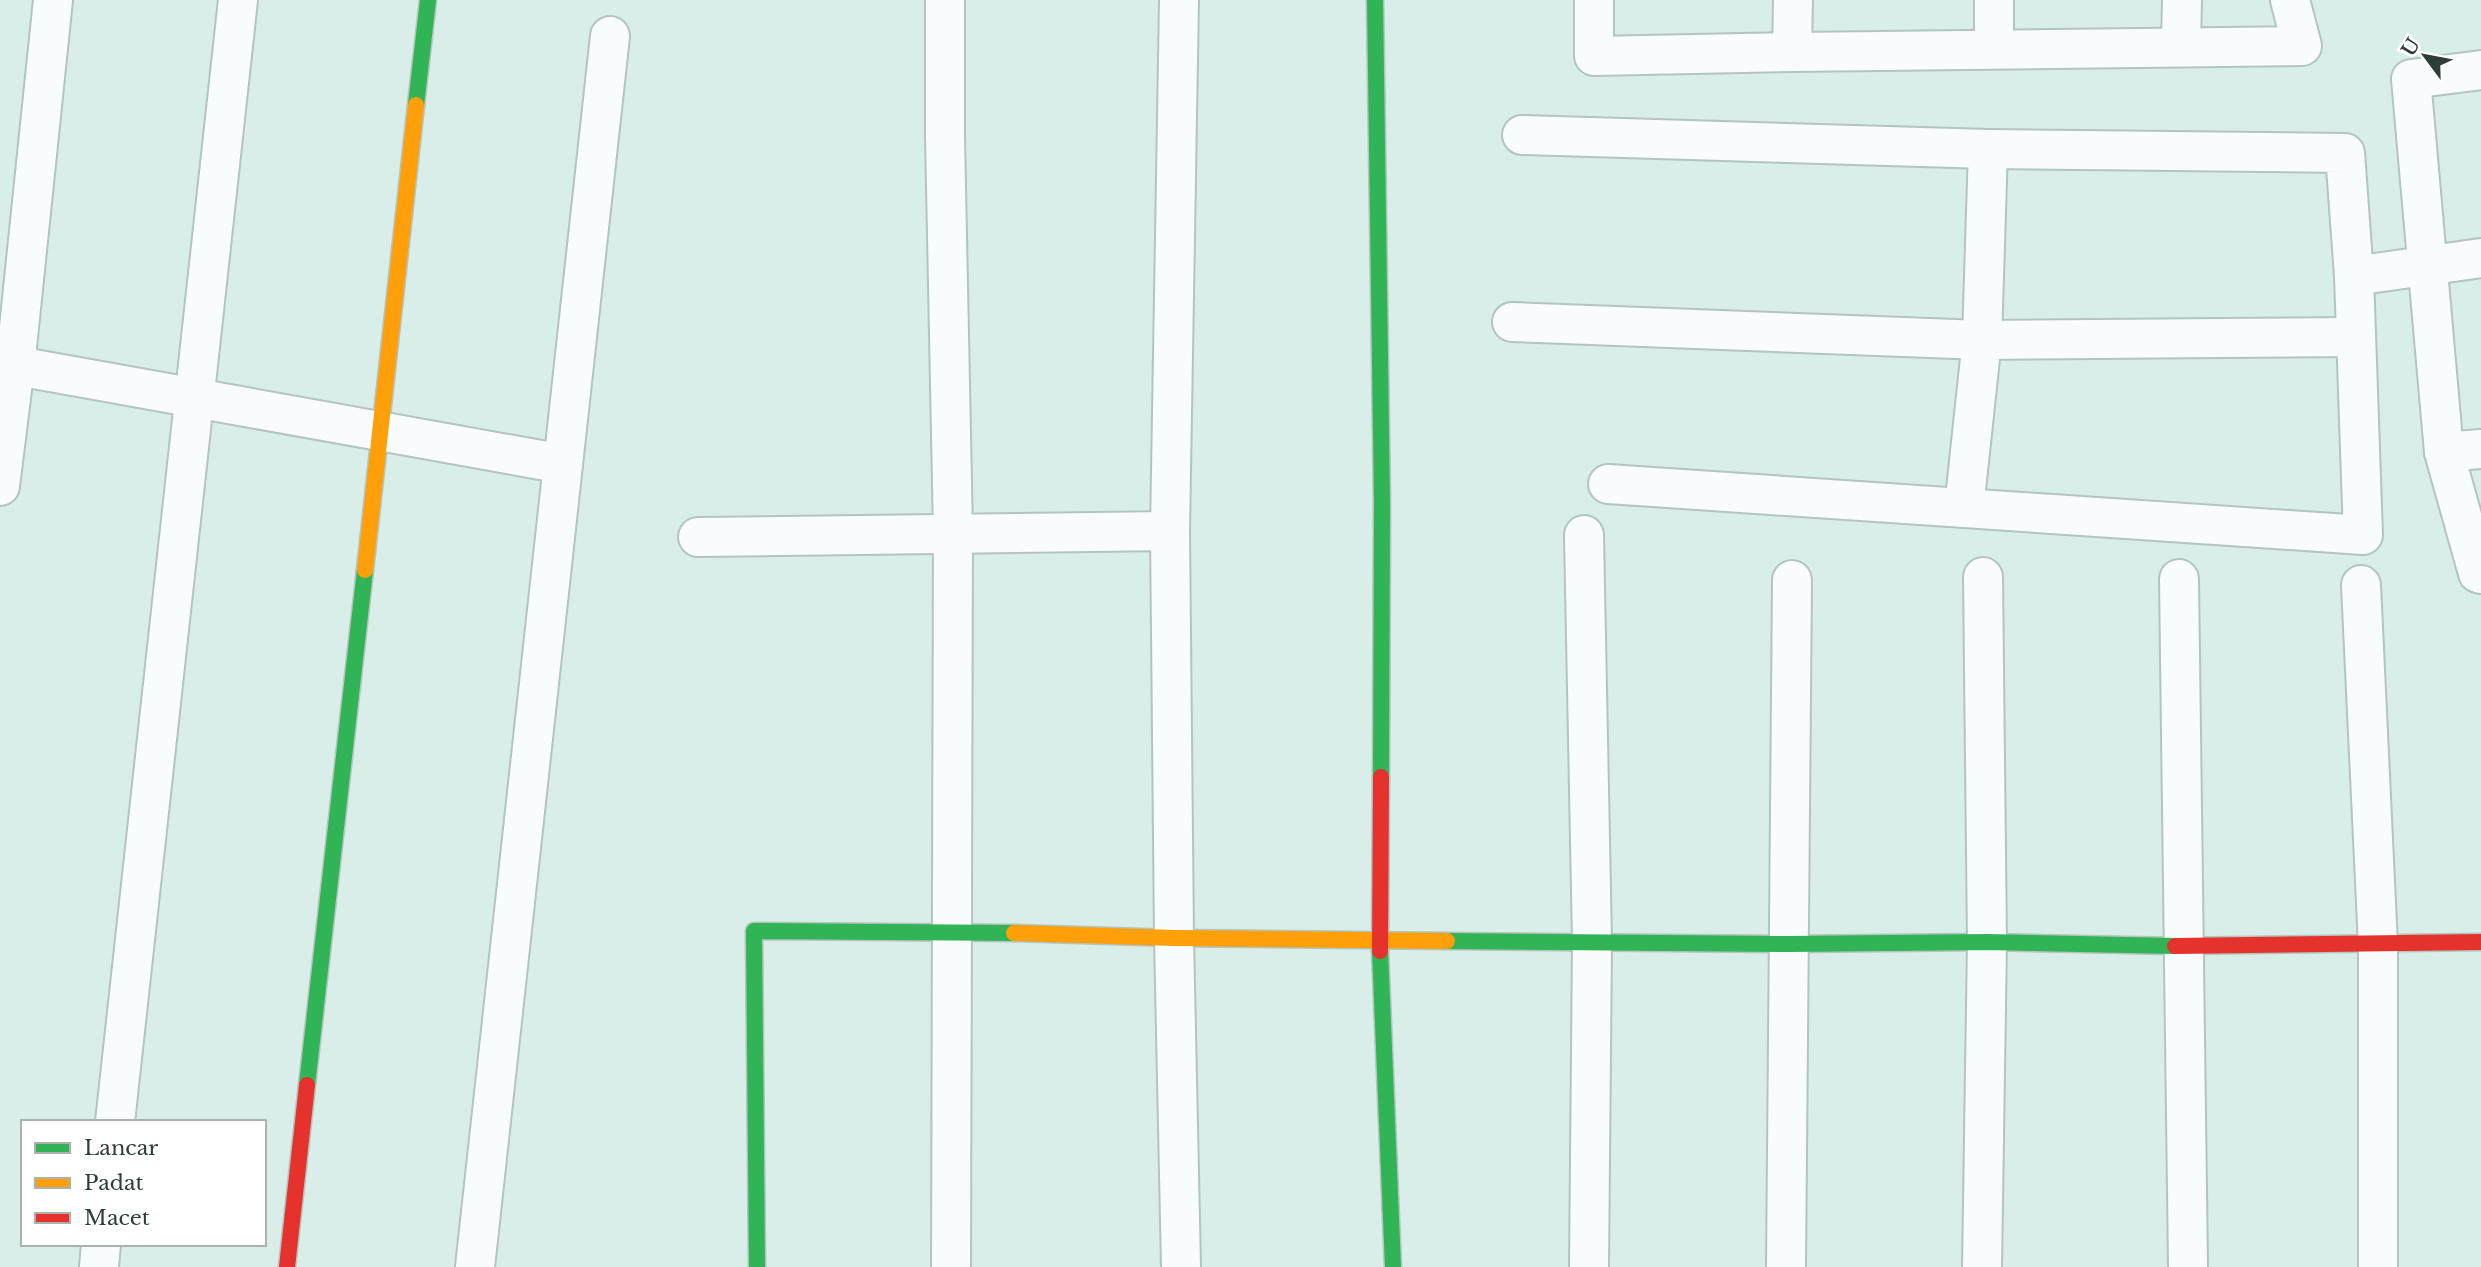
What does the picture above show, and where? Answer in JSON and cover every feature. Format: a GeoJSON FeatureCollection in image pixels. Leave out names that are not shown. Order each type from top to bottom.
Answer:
{"type":"FeatureCollection","features":[{"type":"Feature","properties":{"kind":"street"},"geometry":{"type":"LineString","coordinates":[[0,486],[8,365],[53,0]]}},
{"type":"Feature","properties":{"kind":"street"},"geometry":{"type":"LineString","coordinates":[[115,1120],[238,0]]}},
{"type":"Feature","properties":{"kind":"street"},"geometry":{"type":"LineString","coordinates":[[288,1267],[428,0]]}},
{"type":"Feature","properties":{"kind":"street"},"geometry":{"type":"LineString","coordinates":[[945,0],[953,533],[951,1267]]}},
{"type":"Feature","properties":{"kind":"street"},"geometry":{"type":"LineString","coordinates":[[1178,0],[1170,531],[1181,1267]]}},
{"type":"Feature","properties":{"kind":"street"},"geometry":{"type":"LineString","coordinates":[[1375,0],[1382,503],[1380,940],[1393,1267]]}},
{"type":"Feature","properties":{"kind":"street"},"geometry":{"type":"LineString","coordinates":[[1594,0],[1594,56],[1792,51],[2302,46],[2290,0]]}},
{"type":"Feature","properties":{"kind":"street"},"geometry":{"type":"LineString","coordinates":[[1792,51],[1793,0]]}},
{"type":"Feature","properties":{"kind":"street"},"geometry":{"type":"LineString","coordinates":[[1994,0],[1994,49]]}},
{"type":"Feature","properties":{"kind":"street"},"geometry":{"type":"LineString","coordinates":[[2181,46],[2182,0]]}},
{"type":"Feature","properties":{"kind":"street"},"geometry":{"type":"LineString","coordinates":[[475,1267],[610,36]]}},
{"type":"Feature","properties":{"kind":"street"},"geometry":{"type":"LineString","coordinates":[[2481,70],[2410,79],[2426,264],[2463,451],[2478,573],[2481,574]]}},
{"type":"Feature","properties":{"kind":"street"},"geometry":{"type":"LineString","coordinates":[[1522,135],[1988,149],[2345,153],[2354,276],[2363,536],[1608,484]]}},
{"type":"Feature","properties":{"kind":"street"},"geometry":{"type":"LineString","coordinates":[[1964,508],[1982,340],[1988,149]]}},
{"type":"Feature","properties":{"kind":"street"},"geometry":{"type":"LineString","coordinates":[[2354,276],[2481,258]]}},
{"type":"Feature","properties":{"kind":"street"},"geometry":{"type":"LineString","coordinates":[[1512,322],[1982,340],[2356,337]]}},
{"type":"Feature","properties":{"kind":"street"},"geometry":{"type":"LineString","coordinates":[[8,365],[563,464]]}},
{"type":"Feature","properties":{"kind":"street"},"geometry":{"type":"LineString","coordinates":[[698,537],[1170,531]]}},
{"type":"Feature","properties":{"kind":"street"},"geometry":{"type":"LineString","coordinates":[[1584,535],[1592,942],[1589,1267]]}},
{"type":"Feature","properties":{"kind":"street"},"geometry":{"type":"LineString","coordinates":[[1982,1267],[1987,942],[1983,577]]}},
{"type":"Feature","properties":{"kind":"street"},"geometry":{"type":"LineString","coordinates":[[2179,579],[2188,1267]]}},
{"type":"Feature","properties":{"kind":"street"},"geometry":{"type":"LineString","coordinates":[[1786,1267],[1792,580]]}},
{"type":"Feature","properties":{"kind":"street"},"geometry":{"type":"LineString","coordinates":[[2361,585],[2378,945],[2378,1267]]}},
{"type":"Feature","properties":{"kind":"street"},"geometry":{"type":"LineString","coordinates":[[757,1267],[754,930],[951,931],[1174,938],[1789,944],[1987,942],[2185,946],[2481,942]]}},
{"type":"Feature","properties":{"kind":"street"},"geometry":{"type":"LineString","coordinates":[[99,1267],[102,1246]]}},
{"type":"Feature","properties":{"kind":"traffic: fast"},"geometry":{"type":"LineString","coordinates":[[416,105],[428,0]]}},
{"type":"Feature","properties":{"kind":"traffic: fast"},"geometry":{"type":"LineString","coordinates":[[1375,0],[1382,503],[1381,777]]}},
{"type":"Feature","properties":{"kind":"traffic: fast"},"geometry":{"type":"LineString","coordinates":[[307,1085],[365,570]]}},
{"type":"Feature","properties":{"kind":"traffic: fast"},"geometry":{"type":"LineString","coordinates":[[757,1267],[754,931],[1014,933]]}},
{"type":"Feature","properties":{"kind":"traffic: fast"},"geometry":{"type":"LineString","coordinates":[[1447,941],[1789,944],[1987,942],[2175,946]]}},
{"type":"Feature","properties":{"kind":"traffic: fast"},"geometry":{"type":"LineString","coordinates":[[1380,951],[1393,1267]]}},
{"type":"Feature","properties":{"kind":"traffic: slow"},"geometry":{"type":"LineString","coordinates":[[365,570],[416,105]]}},
{"type":"Feature","properties":{"kind":"traffic: slow"},"geometry":{"type":"LineString","coordinates":[[1014,933],[1447,941]]}},
{"type":"Feature","properties":{"kind":"traffic: jam"},"geometry":{"type":"LineString","coordinates":[[1380,951],[1381,777]]}},
{"type":"Feature","properties":{"kind":"traffic: jam"},"geometry":{"type":"LineString","coordinates":[[2175,946],[2481,942]]}},
{"type":"Feature","properties":{"kind":"traffic: jam"},"geometry":{"type":"LineString","coordinates":[[287,1267],[307,1085]]}}]}
